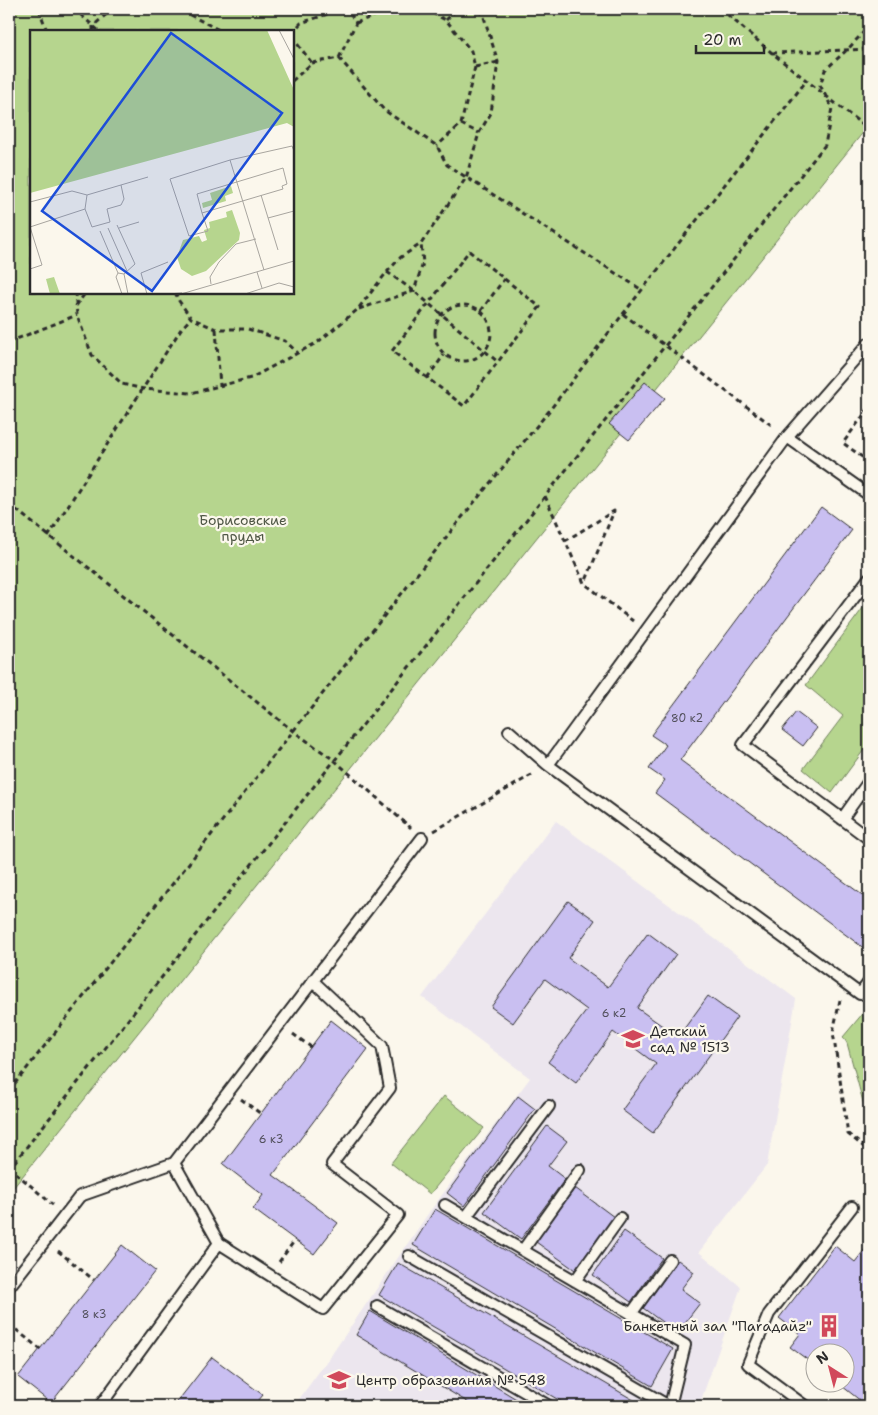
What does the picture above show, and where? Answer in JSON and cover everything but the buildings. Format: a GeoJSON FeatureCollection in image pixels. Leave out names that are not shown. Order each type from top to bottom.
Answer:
{"type":"FeatureCollection","features":[{"type":"Feature","properties":{"kind":"lane"},"geometry":{"type":"LineString","coordinates":[[548,765],[787,437],[869,343]]}},
{"type":"Feature","properties":{"kind":"lane"},"geometry":{"type":"LineString","coordinates":[[787,437],[869,495]]}},
{"type":"Feature","properties":{"kind":"lane"},"geometry":{"type":"LineString","coordinates":[[869,578],[743,745],[869,839]]}},
{"type":"Feature","properties":{"kind":"lane"},"geometry":{"type":"LineString","coordinates":[[509,732],[548,765],[860,994],[869,982]]}},
{"type":"Feature","properties":{"kind":"lane"},"geometry":{"type":"LineString","coordinates":[[842,819],[869,781]]}},
{"type":"Feature","properties":{"kind":"lane"},"geometry":{"type":"LineString","coordinates":[[9,1287],[80,1196],[174,1163],[422,838]]}},
{"type":"Feature","properties":{"kind":"lane"},"geometry":{"type":"LineString","coordinates":[[174,1163],[219,1243],[323,1309],[398,1215],[332,1164],[390,1088],[382,1046],[313,981]]}},
{"type":"Feature","properties":{"kind":"lane"},"geometry":{"type":"LineString","coordinates":[[466,1217],[549,1106]]}},
{"type":"Feature","properties":{"kind":"lane"},"geometry":{"type":"LineString","coordinates":[[523,1250],[580,1170]]}},
{"type":"Feature","properties":{"kind":"lane"},"geometry":{"type":"LineString","coordinates":[[409,1256],[669,1406],[685,1345],[445,1204]]}},
{"type":"Feature","properties":{"kind":"lane"},"geometry":{"type":"LineString","coordinates":[[805,1406],[748,1364],[769,1314],[852,1207]]}},
{"type":"Feature","properties":{"kind":"lane"},"geometry":{"type":"LineString","coordinates":[[575,1281],[620,1218]]}},
{"type":"Feature","properties":{"kind":"lane"},"geometry":{"type":"LineString","coordinates":[[100,1406],[219,1243]]}},
{"type":"Feature","properties":{"kind":"lane"},"geometry":{"type":"LineString","coordinates":[[631,1314],[670,1260]]}},
{"type":"Feature","properties":{"kind":"lane"},"geometry":{"type":"LineString","coordinates":[[377,1306],[549,1406]]}},
{"type":"Feature","properties":{"kind":"path"},"geometry":{"type":"LineString","coordinates":[[39,9],[47,30]]}},
{"type":"Feature","properties":{"kind":"path"},"geometry":{"type":"LineString","coordinates":[[74,9],[98,30]]}},
{"type":"Feature","properties":{"kind":"path"},"geometry":{"type":"LineString","coordinates":[[93,30],[93,26],[109,12],[122,9],[185,11],[214,30]]}},
{"type":"Feature","properties":{"kind":"path"},"geometry":{"type":"LineString","coordinates":[[294,31],[301,23],[342,9]]}},
{"type":"Feature","properties":{"kind":"path"},"geometry":{"type":"LineString","coordinates":[[348,9],[356,23]]}},
{"type":"Feature","properties":{"kind":"path"},"geometry":{"type":"LineString","coordinates":[[339,58],[356,23],[386,11],[411,9]]}},
{"type":"Feature","properties":{"kind":"path"},"geometry":{"type":"LineString","coordinates":[[424,9],[446,20],[471,52],[475,67],[461,124],[437,146]]}},
{"type":"Feature","properties":{"kind":"path"},"geometry":{"type":"LineString","coordinates":[[446,20],[457,9]]}},
{"type":"Feature","properties":{"kind":"path"},"geometry":{"type":"LineString","coordinates":[[75,294],[77,315],[92,355],[122,384],[144,389],[191,393],[251,378],[318,342],[357,310],[401,257],[421,244],[466,178],[479,134],[492,113],[498,62],[483,14],[477,9]]}},
{"type":"Feature","properties":{"kind":"path"},"geometry":{"type":"LineString","coordinates":[[721,9],[772,53],[869,130]]}},
{"type":"Feature","properties":{"kind":"path"},"geometry":{"type":"LineString","coordinates":[[65,1215],[9,1168],[825,145],[832,108],[820,85],[824,70],[869,26]]}},
{"type":"Feature","properties":{"kind":"path"},"geometry":{"type":"LineString","coordinates":[[294,40],[312,63]]}},
{"type":"Feature","properties":{"kind":"path"},"geometry":{"type":"LineString","coordinates":[[772,53],[848,48],[869,49]]}},
{"type":"Feature","properties":{"kind":"path"},"geometry":{"type":"LineString","coordinates":[[294,79],[312,63],[339,58]]}},
{"type":"Feature","properties":{"kind":"path"},"geometry":{"type":"LineString","coordinates":[[339,58],[384,110],[437,146],[447,165],[642,290]]}},
{"type":"Feature","properties":{"kind":"path"},"geometry":{"type":"LineString","coordinates":[[475,67],[498,62]]}},
{"type":"Feature","properties":{"kind":"path"},"geometry":{"type":"LineString","coordinates":[[9,1091],[453,529],[549,411],[622,314],[807,80]]}},
{"type":"Feature","properties":{"kind":"path"},"geometry":{"type":"LineString","coordinates":[[461,124],[479,134]]}},
{"type":"Feature","properties":{"kind":"path"},"geometry":{"type":"LineString","coordinates":[[414,291],[423,263],[421,244]]}},
{"type":"Feature","properties":{"kind":"path"},"geometry":{"type":"LineString","coordinates":[[469,251],[540,307],[464,406],[392,351],[428,304],[469,251]]}},
{"type":"Feature","properties":{"kind":"path"},"geometry":{"type":"LineString","coordinates":[[387,272],[414,291],[498,362]]}},
{"type":"Feature","properties":{"kind":"path"},"geometry":{"type":"LineString","coordinates":[[481,311],[504,279]]}},
{"type":"Feature","properties":{"kind":"path"},"geometry":{"type":"LineString","coordinates":[[357,310],[414,291]]}},
{"type":"Feature","properties":{"kind":"path"},"geometry":{"type":"LineString","coordinates":[[76,306],[85,294]]}},
{"type":"Feature","properties":{"kind":"path"},"geometry":{"type":"LineString","coordinates":[[176,294],[191,318],[216,330],[248,329],[284,341],[298,353]]}},
{"type":"Feature","properties":{"kind":"path"},"geometry":{"type":"LineString","coordinates":[[464,304],[473,306],[481,311],[487,318],[490,326],[489,344],[484,351],[470,361],[460,362],[444,355],[438,348],[435,340],[436,322],[441,315],[447,309],[464,304]]}},
{"type":"Feature","properties":{"kind":"path"},"geometry":{"type":"LineString","coordinates":[[622,314],[787,437]]}},
{"type":"Feature","properties":{"kind":"path"},"geometry":{"type":"LineString","coordinates":[[9,342],[77,315]]}},
{"type":"Feature","properties":{"kind":"path"},"geometry":{"type":"LineString","coordinates":[[48,537],[181,330],[191,318]]}},
{"type":"Feature","properties":{"kind":"path"},"geometry":{"type":"LineString","coordinates":[[216,330],[220,386]]}},
{"type":"Feature","properties":{"kind":"path"},"geometry":{"type":"LineString","coordinates":[[427,378],[444,355]]}},
{"type":"Feature","properties":{"kind":"path"},"geometry":{"type":"LineString","coordinates":[[869,408],[843,443],[869,462]]}},
{"type":"Feature","properties":{"kind":"path"},"geometry":{"type":"LineString","coordinates":[[545,496],[584,584],[646,630]]}},
{"type":"Feature","properties":{"kind":"path"},"geometry":{"type":"LineString","coordinates":[[9,504],[293,731],[334,760],[422,838],[548,765]]}},
{"type":"Feature","properties":{"kind":"path"},"geometry":{"type":"LineString","coordinates":[[565,541],[614,510],[584,584]]}},
{"type":"Feature","properties":{"kind":"path"},"geometry":{"type":"LineString","coordinates":[[844,982],[833,1032],[848,1134],[869,1150]]}},
{"type":"Feature","properties":{"kind":"path"},"geometry":{"type":"LineString","coordinates":[[280,1024],[311,1047]]}},
{"type":"Feature","properties":{"kind":"path"},"geometry":{"type":"LineString","coordinates":[[229,1090],[261,1114]]}},
{"type":"Feature","properties":{"kind":"path"},"geometry":{"type":"LineString","coordinates":[[269,1275],[295,1240]]}},
{"type":"Feature","properties":{"kind":"path"},"geometry":{"type":"LineString","coordinates":[[45,1241],[94,1280]]}},
{"type":"Feature","properties":{"kind":"path"},"geometry":{"type":"LineString","coordinates":[[9,1324],[40,1349]]}},
{"type":"Feature","properties":{"kind":"shaded area"},"geometry":{"type":"Polygon","coordinates":[[[556,821],[796,999],[767,1165],[699,1252],[741,1287],[699,1406],[294,1406],[430,1211],[530,1078],[422,997],[556,821]]]}},
{"type":"Feature","properties":{"kind":"green space","name":"Борисовские пруды"},"geometry":{"type":"Polygon","coordinates":[[[9,9],[869,9],[869,125],[9,1193],[9,9]]]}},
{"type":"Feature","properties":{"kind":"green space"},"geometry":{"type":"Polygon","coordinates":[[[869,600],[869,743],[832,793],[803,769],[843,716],[806,685],[869,600]]]}},
{"type":"Feature","properties":{"kind":"green space"},"geometry":{"type":"Polygon","coordinates":[[[869,1006],[869,1124],[847,1043],[843,1037],[869,1006]]]}},
{"type":"Feature","properties":{"kind":"green space"},"geometry":{"type":"Polygon","coordinates":[[[444,1096],[484,1128],[430,1194],[391,1163],[444,1096]]]}},
{"type":"Feature","properties":{"kind":"place","name":"Детский сад № 1513"},"geometry":{"type":"Point","coordinates":[633,1039]}},
{"type":"Feature","properties":{"kind":"place","name":"Банкетный зал \"Паrадайz\""},"geometry":{"type":"Point","coordinates":[829,1326]}},
{"type":"Feature","properties":{"kind":"place","name":"Центр образования № 548"},"geometry":{"type":"Point","coordinates":[339,1380]}}]}
